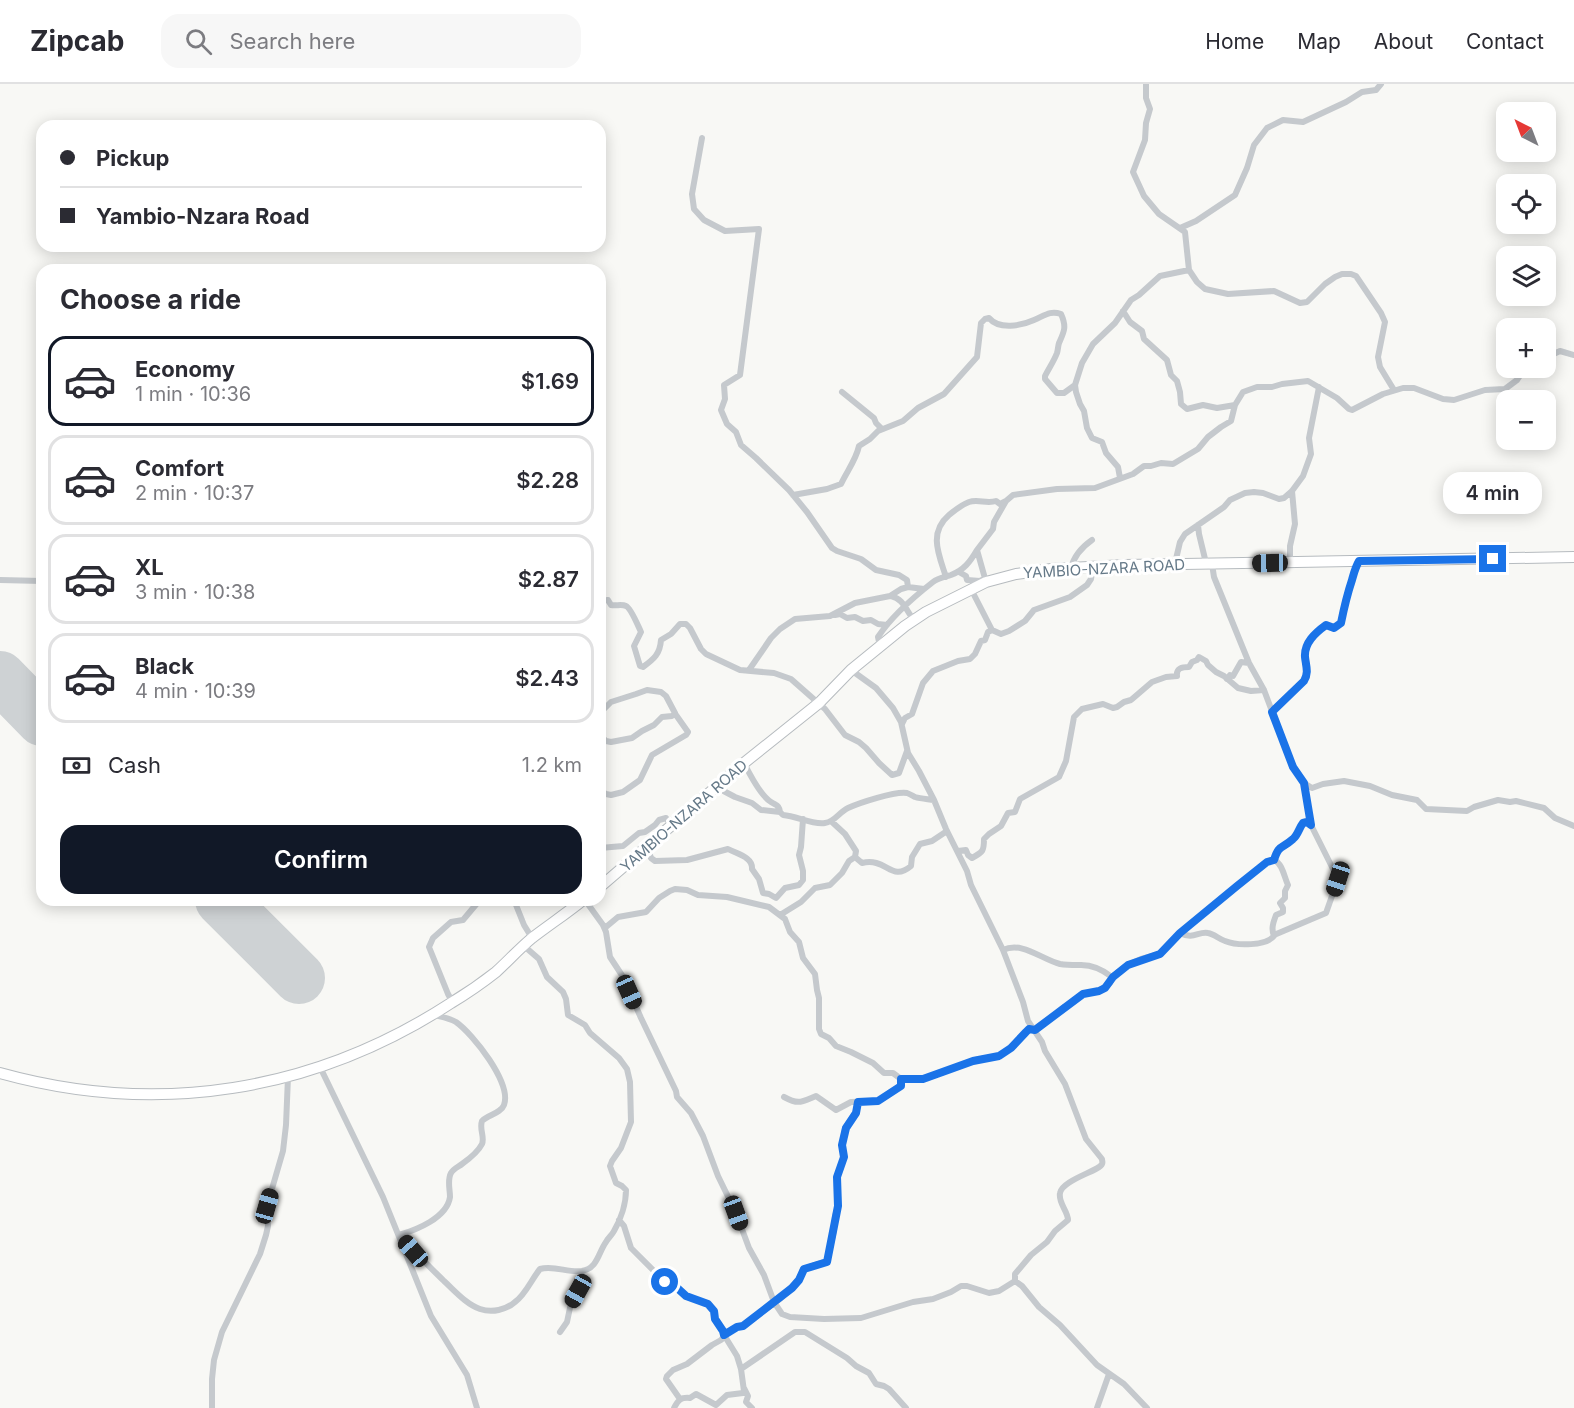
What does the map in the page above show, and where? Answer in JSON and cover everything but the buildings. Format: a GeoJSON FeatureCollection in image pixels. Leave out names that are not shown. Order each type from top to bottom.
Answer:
{"type":"FeatureCollection","features":[{"type":"Feature","properties":{"kind":"main road","name":"YAMBIO-NZARA ROAD"},"geometry":{"type":"LineString","coordinates":[[606,882],[744,763],[819,704],[851,670],[900,630],[926,612],[985,581],[1016,574],[1093,567],[1574,557]]}},
{"type":"Feature","properties":{"kind":"main road"},"geometry":{"type":"LineString","coordinates":[[0,1073],[64,1088],[144,1095],[188,1094],[221,1090],[288,1077],[367,1049],[405,1031],[453,1003],[494,973],[528,942],[576,906]]}},
{"type":"Feature","properties":{"kind":"street"},"geometry":{"type":"LineString","coordinates":[[1146,84],[1146,98],[1150,109],[1145,140],[1133,172],[1144,196],[1160,214],[1185,232],[1189,270],[1197,282],[1205,289],[1228,294],[1274,291],[1300,303],[1306,302],[1335,277],[1342,274],[1356,276],[1385,322],[1378,357],[1380,367],[1394,390]]}},
{"type":"Feature","properties":{"kind":"street"},"geometry":{"type":"LineString","coordinates":[[1180,228],[1235,195],[1254,145],[1267,128],[1283,120],[1303,122],[1362,92],[1376,90],[1381,84]]}},
{"type":"Feature","properties":{"kind":"street"},"geometry":{"type":"LineString","coordinates":[[702,138],[692,194],[694,209],[704,220],[726,231],[759,229],[740,375],[723,386],[725,399],[721,410],[727,424],[736,432],[741,445],[793,495],[832,548],[861,559],[876,570],[902,577],[907,580],[908,587]]}},
{"type":"Feature","properties":{"kind":"street"},"geometry":{"type":"LineString","coordinates":[[1120,478],[1118,467],[1106,453],[1102,442],[1092,438],[1087,428],[1076,385],[1082,363],[1093,344],[1115,323],[1131,300],[1160,276],[1189,270]]}},
{"type":"Feature","properties":{"kind":"street"},"geometry":{"type":"LineString","coordinates":[[1123,311],[1130,322],[1142,331],[1144,339],[1167,360],[1171,375],[1177,381],[1181,404],[1187,409],[1203,405],[1217,408],[1236,405]]}},
{"type":"Feature","properties":{"kind":"street"},"geometry":{"type":"LineString","coordinates":[[793,495],[841,484],[854,462],[859,446],[882,429],[908,418],[918,408],[944,394],[977,357],[981,322],[985,319],[989,318],[992,322],[1005,326],[1023,324],[1052,312],[1061,314],[1065,331],[1045,379],[1057,393],[1064,393],[1076,385]]}},
{"type":"Feature","properties":{"kind":"street"},"geometry":{"type":"LineString","coordinates":[[1556,353],[1560,351],[1574,355]]}},
{"type":"Feature","properties":{"kind":"street"},"geometry":{"type":"LineString","coordinates":[[946,577],[936,538],[941,522],[957,508],[977,500],[989,503],[996,501],[1000,504],[1013,495],[1057,489],[1095,488],[1133,474],[1144,466],[1161,463],[1173,464],[1198,449],[1208,437],[1231,421],[1243,392],[1257,387],[1308,381],[1352,410],[1394,390],[1414,388],[1443,399],[1454,400],[1485,390],[1505,389],[1518,378]]}},
{"type":"Feature","properties":{"kind":"street"},"geometry":{"type":"LineString","coordinates":[[1167,564],[1176,559],[1180,542],[1185,534],[1230,501],[1245,493],[1263,493],[1279,500],[1292,491],[1303,476],[1311,454],[1310,438],[1319,387]]}},
{"type":"Feature","properties":{"kind":"street"},"geometry":{"type":"LineString","coordinates":[[842,392],[874,418],[882,429]]}},
{"type":"Feature","properties":{"kind":"street"},"geometry":{"type":"LineString","coordinates":[[1290,563],[1291,540],[1295,524],[1292,491]]}},
{"type":"Feature","properties":{"kind":"street"},"geometry":{"type":"LineString","coordinates":[[880,646],[878,637],[924,589],[934,581],[959,572],[967,566],[993,530],[994,522],[1005,501]]}},
{"type":"Feature","properties":{"kind":"street"},"geometry":{"type":"LineString","coordinates":[[1198,525],[1201,544],[1249,663],[1264,690],[1293,767],[1304,783],[1312,788],[1344,781],[1370,786],[1392,795],[1417,800],[1426,809],[1467,811],[1498,800],[1522,802],[1544,808],[1555,818],[1574,826]]}},
{"type":"Feature","properties":{"kind":"street"},"geometry":{"type":"LineString","coordinates":[[1071,568],[1079,551],[1092,540]]}},
{"type":"Feature","properties":{"kind":"street"},"geometry":{"type":"LineString","coordinates":[[959,572],[966,576],[967,580],[985,581],[977,550]]}},
{"type":"Feature","properties":{"kind":"street"},"geometry":{"type":"LineString","coordinates":[[1272,712],[1307,677],[1305,654],[1312,637],[1326,625],[1334,628],[1341,623],[1346,595],[1353,579],[1354,569],[1359,561]]}},
{"type":"Feature","properties":{"kind":"street"},"geometry":{"type":"LineString","coordinates":[[971,589],[992,630],[1001,634],[1025,621],[1034,610],[1070,597],[1087,585],[1091,579],[1093,567]]}},
{"type":"Feature","properties":{"kind":"street"},"geometry":{"type":"LineString","coordinates":[[0,580],[36,581]]}},
{"type":"Feature","properties":{"kind":"street"},"geometry":{"type":"LineString","coordinates":[[830,616],[855,603],[890,596],[901,589],[908,587],[924,589]]}},
{"type":"Feature","properties":{"kind":"street"},"geometry":{"type":"LineString","coordinates":[[890,596],[897,598],[906,606],[914,620]]}},
{"type":"Feature","properties":{"kind":"street"},"geometry":{"type":"LineString","coordinates":[[606,600],[611,605],[629,607],[631,610],[632,617],[641,632],[634,646],[640,666],[643,667],[653,661],[661,640],[680,624],[686,624],[706,654],[740,670],[774,673],[791,679],[825,709],[845,735],[859,742],[892,775],[899,773],[908,751]]}},
{"type":"Feature","properties":{"kind":"street"},"geometry":{"type":"LineString","coordinates":[[749,670],[771,638],[795,619],[840,614],[847,618],[855,616],[863,621],[866,619],[878,624],[889,624],[900,630]]}},
{"type":"Feature","properties":{"kind":"street"},"geometry":{"type":"LineString","coordinates":[[902,724],[905,718],[912,714],[923,683],[933,671],[970,659],[981,641],[985,640],[988,632],[992,630]]}},
{"type":"Feature","properties":{"kind":"street"},"geometry":{"type":"LineString","coordinates":[[958,851],[966,850],[972,858],[981,853],[984,839],[1001,826],[1008,813],[1015,812],[1020,799],[1059,777],[1066,761],[1074,717],[1082,709],[1103,704],[1113,708],[1117,707],[1131,700],[1152,682],[1177,676],[1178,669],[1189,667],[1199,657],[1238,687],[1251,691],[1264,690]]}},
{"type":"Feature","properties":{"kind":"street"},"geometry":{"type":"LineString","coordinates":[[1227,679],[1230,675],[1233,676],[1241,662],[1249,663]]}},
{"type":"Feature","properties":{"kind":"street"},"geometry":{"type":"LineString","coordinates":[[851,670],[876,688],[893,708],[902,724],[908,751],[934,800],[982,909],[1003,950],[1032,1029],[1042,1042],[1065,1084],[1084,1136],[1100,1155],[1102,1163],[1100,1167],[1087,1172],[1062,1188],[1059,1195],[1068,1220],[1031,1256],[1016,1274],[1016,1281]]}},
{"type":"Feature","properties":{"kind":"street"},"geometry":{"type":"LineString","coordinates":[[606,707],[611,702],[647,690],[661,692],[666,696],[688,732],[652,755],[640,780],[623,792],[606,794]]}},
{"type":"Feature","properties":{"kind":"street"},"geometry":{"type":"LineString","coordinates":[[606,741],[632,738],[654,725],[662,717],[672,716],[675,713]]}},
{"type":"Feature","properties":{"kind":"street"},"geometry":{"type":"LineString","coordinates":[[744,763],[754,781],[771,802],[779,807],[780,812]]}},
{"type":"Feature","properties":{"kind":"street"},"geometry":{"type":"LineString","coordinates":[[1180,933],[1193,936],[1206,933],[1240,945],[1267,942],[1273,939],[1274,935],[1326,913],[1338,879],[1311,825],[1304,783]]}},
{"type":"Feature","properties":{"kind":"street"},"geometry":{"type":"LineString","coordinates":[[716,787],[735,797],[752,802],[761,810],[780,812],[822,824],[832,822],[848,807],[888,795],[908,793],[934,800]]}},
{"type":"Feature","properties":{"kind":"street"},"geometry":{"type":"LineString","coordinates":[[606,847],[623,846],[659,820],[666,818],[671,825]]}},
{"type":"Feature","properties":{"kind":"street"},"geometry":{"type":"LineString","coordinates":[[799,885],[803,880],[799,855],[804,819]]}},
{"type":"Feature","properties":{"kind":"street"},"geometry":{"type":"LineString","coordinates":[[647,846],[651,858],[655,861],[687,860],[728,849],[751,860],[763,893],[775,898],[785,888],[799,885],[814,888],[830,885],[842,873],[849,861],[855,857],[856,851],[845,834],[832,822]]}},
{"type":"Feature","properties":{"kind":"street"},"geometry":{"type":"LineString","coordinates":[[1274,860],[1277,851],[1295,837],[1301,824],[1305,822],[1311,825]]}},
{"type":"Feature","properties":{"kind":"street"},"geometry":{"type":"LineString","coordinates":[[855,857],[862,863],[876,862],[901,873],[911,866],[912,857],[920,844],[932,841],[947,831]]}},
{"type":"Feature","properties":{"kind":"street"},"geometry":{"type":"LineString","coordinates":[[603,925],[606,927],[618,917],[646,912],[663,895],[672,889],[679,888],[698,895],[762,904],[774,909],[784,919],[790,932],[799,942],[803,958],[816,977],[821,1034],[838,1047],[870,1061],[884,1073],[892,1073],[901,1079],[923,1079],[973,1061],[999,1056],[1011,1048],[1026,1032],[1035,1030],[1083,994],[1099,991],[1128,965],[1160,954],[1180,933],[1265,863],[1274,860]]}},
{"type":"Feature","properties":{"kind":"street"},"geometry":{"type":"LineString","coordinates":[[1274,860],[1280,865],[1288,885],[1285,891],[1286,898],[1280,903],[1283,912],[1276,915],[1272,931],[1274,935]]}},
{"type":"Feature","properties":{"kind":"street"},"geometry":{"type":"LineString","coordinates":[[780,915],[801,902],[814,888]]}},
{"type":"Feature","properties":{"kind":"street"},"geometry":{"type":"LineString","coordinates":[[453,1003],[429,947],[433,938],[450,922],[463,920],[474,906]]}},
{"type":"Feature","properties":{"kind":"street"},"geometry":{"type":"LineString","coordinates":[[399,1235],[413,1251],[473,1306],[483,1310],[500,1310],[521,1298],[540,1269],[547,1267],[582,1270],[592,1266],[597,1262],[605,1243],[620,1220],[626,1190],[616,1183],[610,1166],[621,1148],[631,1122],[630,1082],[627,1069],[619,1058],[590,1033],[585,1025],[568,1015],[563,992],[547,977],[528,942],[516,906]]}},
{"type":"Feature","properties":{"kind":"street"},"geometry":{"type":"LineString","coordinates":[[589,906],[603,925],[610,957],[629,986],[633,1000],[677,1097],[691,1113],[703,1136],[749,1248],[782,1314],[790,1317],[824,1319],[861,1318],[913,1302],[940,1297],[961,1287],[967,1286],[989,1293],[1016,1281]]}},
{"type":"Feature","properties":{"kind":"street"},"geometry":{"type":"LineString","coordinates":[[1003,950],[1012,946],[1018,947],[1058,963],[1097,968],[1113,977]]}},
{"type":"Feature","properties":{"kind":"street"},"geometry":{"type":"LineString","coordinates":[[399,1235],[429,1223],[442,1212],[449,1199],[451,1172],[468,1160],[481,1145],[483,1141],[480,1127],[482,1121],[500,1110],[504,1104],[505,1097],[499,1076],[474,1038],[455,1021],[434,1014]]}},
{"type":"Feature","properties":{"kind":"street"},"geometry":{"type":"LineString","coordinates":[[320,1067],[383,1197],[431,1316],[463,1366],[477,1408]]}},
{"type":"Feature","properties":{"kind":"street"},"geometry":{"type":"LineString","coordinates":[[212,1408],[214,1360],[222,1332],[267,1235],[267,1206],[283,1151],[288,1077]]}},
{"type":"Feature","properties":{"kind":"street"},"geometry":{"type":"LineString","coordinates":[[784,1097],[795,1102],[803,1102],[816,1096],[820,1097],[836,1110],[851,1102],[878,1101],[901,1086],[901,1079]]}},
{"type":"Feature","properties":{"kind":"street"},"geometry":{"type":"LineString","coordinates":[[680,1399],[666,1379],[674,1370],[687,1364],[721,1340],[724,1335],[743,1326],[774,1302],[797,1282],[804,1269],[823,1264],[828,1260],[838,1206],[837,1177],[844,1157],[842,1145],[846,1128],[856,1113],[858,1102]]}},
{"type":"Feature","properties":{"kind":"street"},"geometry":{"type":"LineString","coordinates":[[620,1220],[631,1248],[668,1284],[674,1285],[686,1296],[708,1304],[714,1311],[715,1319],[734,1351],[748,1396],[746,1402],[752,1408]]}},
{"type":"Feature","properties":{"kind":"street"},"geometry":{"type":"LineString","coordinates":[[560,1332],[567,1322],[571,1304],[578,1291],[582,1270]]}},
{"type":"Feature","properties":{"kind":"street"},"geometry":{"type":"LineString","coordinates":[[1016,1281],[1096,1365],[1124,1384],[1147,1408]]}},
{"type":"Feature","properties":{"kind":"street"},"geometry":{"type":"LineString","coordinates":[[741,1369],[795,1332],[805,1332],[847,1358],[855,1366],[862,1368],[876,1384],[889,1389],[906,1408]]}},
{"type":"Feature","properties":{"kind":"street"},"geometry":{"type":"LineString","coordinates":[[1097,1408],[1109,1374]]}},
{"type":"Feature","properties":{"kind":"street"},"geometry":{"type":"LineString","coordinates":[[674,1408],[680,1399],[694,1395],[716,1405],[727,1395],[742,1394],[744,1388]]}},
{"type":"Feature","properties":{"kind":"runway"},"geometry":{"type":"LineString","coordinates":[[0,677],[36,714]]}},
{"type":"Feature","properties":{"kind":"runway"},"geometry":{"type":"LineString","coordinates":[[227,906],[299,978]]}},
{"type":"Feature","properties":{"kind":"route"},"geometry":{"type":"LineString","coordinates":[[665,1282],[674,1285],[686,1296],[708,1304],[714,1311],[715,1319],[724,1335],[743,1326],[781,1298],[799,1280],[804,1269],[827,1262],[838,1206],[837,1177],[844,1157],[842,1145],[846,1128],[858,1109],[858,1102],[882,1099],[901,1086],[901,1079],[923,1079],[973,1061],[1002,1055],[1029,1029],[1035,1030],[1083,994],[1105,988],[1113,977],[1128,965],[1160,954],[1180,933],[1267,862],[1274,860],[1277,851],[1296,836],[1303,823],[1307,822],[1311,825],[1304,783],[1293,767],[1272,712],[1307,677],[1305,654],[1312,637],[1326,625],[1334,628],[1341,623],[1346,595],[1353,579],[1354,569],[1359,561],[1493,559]]}}]}
